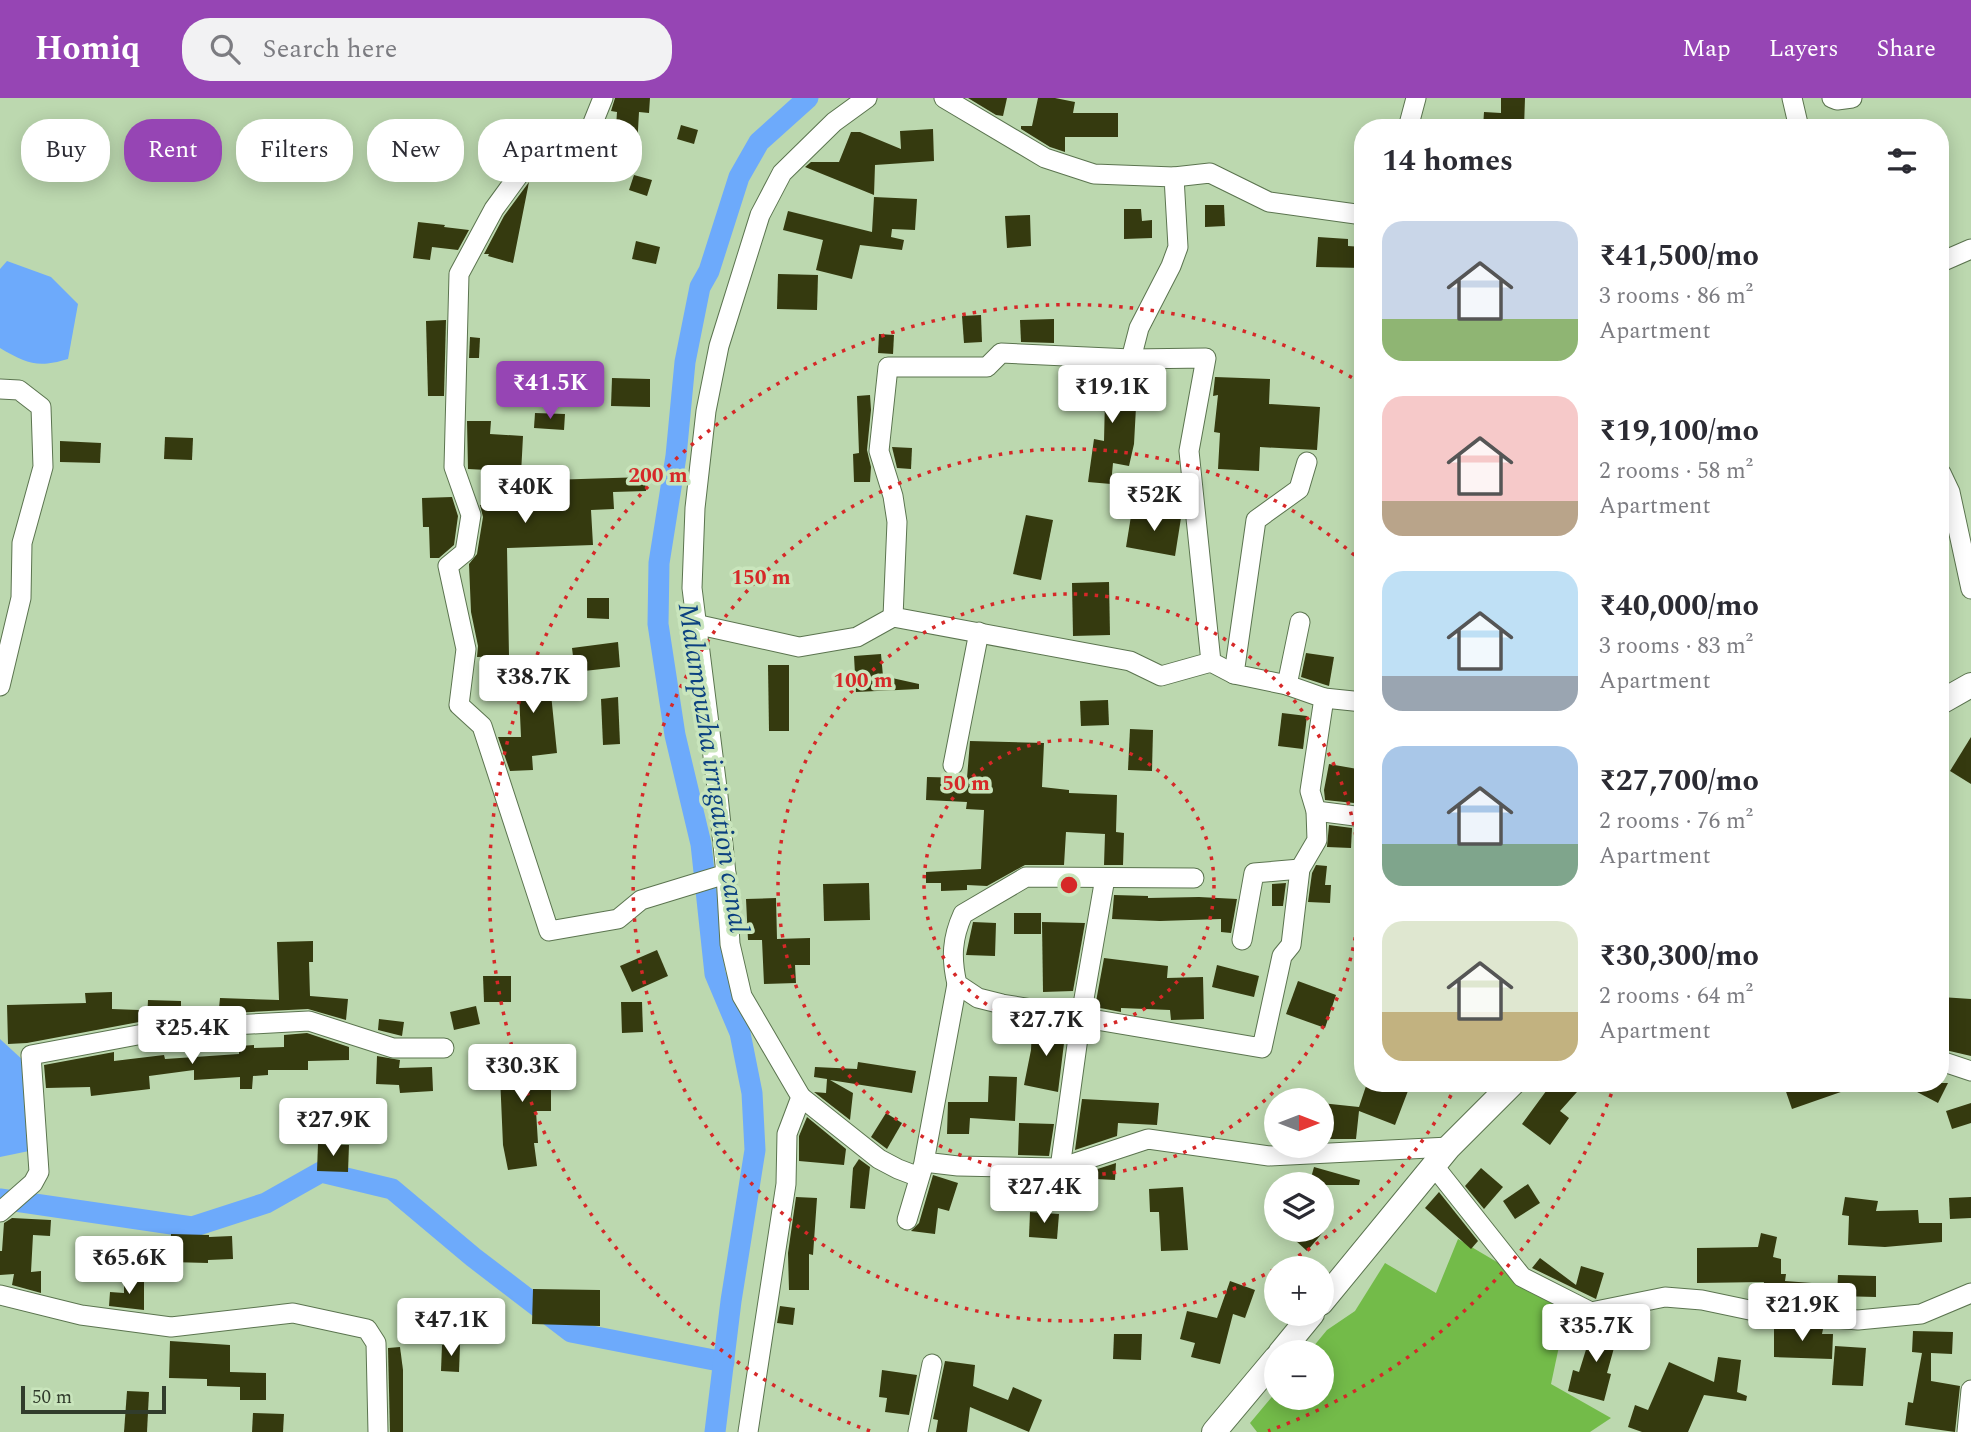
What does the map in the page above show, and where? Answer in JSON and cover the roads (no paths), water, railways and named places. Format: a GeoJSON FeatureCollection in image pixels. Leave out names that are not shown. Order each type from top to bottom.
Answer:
{"type":"FeatureCollection","features":[{"type":"Feature","properties":{"kind":"main road"},"geometry":{"type":"LineString","coordinates":[[1949,697],[1971,685]]}},
{"type":"Feature","properties":{"kind":"main road"},"geometry":{"type":"LineString","coordinates":[[1334,1287],[1442,1157],[1504,1092]]}},
{"type":"Feature","properties":{"kind":"main road"},"geometry":{"type":"LineString","coordinates":[[1291,1340],[1302,1326]]}},
{"type":"Feature","properties":{"kind":"main road"},"geometry":{"type":"LineString","coordinates":[[1214,1432],[1264,1372]]}},
{"type":"Feature","properties":{"kind":"street"},"geometry":{"type":"LineString","coordinates":[[603,98],[584,145],[537,150],[494,209],[459,274],[454,467],[471,515],[465,552],[448,566],[466,649],[459,705],[482,726],[549,931],[618,919],[641,901],[726,874]]}},
{"type":"Feature","properties":{"kind":"street"},"geometry":{"type":"LineString","coordinates":[[867,98],[834,122],[782,173],[760,215],[719,345],[706,411],[695,521],[692,588],[726,874],[730,944],[742,996],[801,1097],[879,1159],[898,1169],[922,1170],[958,1166],[1060,1168],[1148,1139],[1269,1156],[1442,1157],[1522,1276],[1591,1312],[1665,1297],[1702,1300],[1759,1312],[1858,1320],[1921,1314],[1971,1293]]}},
{"type":"Feature","properties":{"kind":"street"},"geometry":{"type":"LineString","coordinates":[[944,98],[1045,158],[1094,174],[1174,177],[1210,173],[1269,202],[1354,214]]}},
{"type":"Feature","properties":{"kind":"street"},"geometry":{"type":"LineString","coordinates":[[1410,119],[1416,98]]}},
{"type":"Feature","properties":{"kind":"street"},"geometry":{"type":"LineString","coordinates":[[1792,98],[1798,119]]}},
{"type":"Feature","properties":{"kind":"street"},"geometry":{"type":"LineString","coordinates":[[1832,98],[1852,98]]}},
{"type":"Feature","properties":{"kind":"street"},"geometry":{"type":"LineString","coordinates":[[1131,359],[1139,328],[1178,247],[1174,177]]}},
{"type":"Feature","properties":{"kind":"street"},"geometry":{"type":"LineString","coordinates":[[1949,259],[1971,249]]}},
{"type":"Feature","properties":{"kind":"street"},"geometry":{"type":"LineString","coordinates":[[893,617],[897,522],[893,496],[879,451],[888,368],[987,367],[1001,353],[1131,359],[1206,358],[1189,451],[1211,662]]}},
{"type":"Feature","properties":{"kind":"street"},"geometry":{"type":"LineString","coordinates":[[0,388],[19,390],[41,407],[43,467],[22,543],[21,598],[0,686]]}},
{"type":"Feature","properties":{"kind":"street"},"geometry":{"type":"LineString","coordinates":[[1234,674],[1256,520],[1299,489],[1307,462]]}},
{"type":"Feature","properties":{"kind":"street"},"geometry":{"type":"LineString","coordinates":[[1949,490],[1971,589]]}},
{"type":"Feature","properties":{"kind":"street"},"geometry":{"type":"LineString","coordinates":[[695,624],[799,647],[858,637],[893,617],[1130,661],[1161,676],[1211,662],[1234,674],[1287,685],[1324,698],[1354,701]]}},
{"type":"Feature","properties":{"kind":"street"},"geometry":{"type":"LineString","coordinates":[[1287,685],[1300,622]]}},
{"type":"Feature","properties":{"kind":"street"},"geometry":{"type":"LineString","coordinates":[[953,765],[979,632]]}},
{"type":"Feature","properties":{"kind":"street"},"geometry":{"type":"LineString","coordinates":[[957,984],[978,998],[1262,1048],[1282,956],[1291,945],[1300,869],[1317,840],[1316,811],[1310,792],[1324,698]]}},
{"type":"Feature","properties":{"kind":"street"},"geometry":{"type":"LineString","coordinates":[[1316,811],[1354,816]]}},
{"type":"Feature","properties":{"kind":"street"},"geometry":{"type":"LineString","coordinates":[[1242,940],[1254,873],[1300,869]]}},
{"type":"Feature","properties":{"kind":"street"},"geometry":{"type":"LineString","coordinates":[[907,1220],[922,1170],[957,984],[952,963],[953,942],[963,914],[1026,877],[1194,878]]}},
{"type":"Feature","properties":{"kind":"street"},"geometry":{"type":"LineString","coordinates":[[1060,1168],[1081,1017],[1105,878]]}},
{"type":"Feature","properties":{"kind":"street"},"geometry":{"type":"LineString","coordinates":[[0,1212],[33,1183],[39,1172],[31,1055],[175,1028],[309,1021],[393,1048],[444,1048]]}},
{"type":"Feature","properties":{"kind":"street"},"geometry":{"type":"LineString","coordinates":[[1949,1064],[1971,1071]]}},
{"type":"Feature","properties":{"kind":"street"},"geometry":{"type":"LineString","coordinates":[[748,1432],[786,1184],[787,1134],[801,1097]]}},
{"type":"Feature","properties":{"kind":"street"},"geometry":{"type":"LineString","coordinates":[[0,1295],[81,1315],[171,1327],[293,1313],[366,1329],[376,1343],[378,1432]]}},
{"type":"Feature","properties":{"kind":"street"},"geometry":{"type":"LineString","coordinates":[[918,1432],[932,1364]]}},
{"type":"Feature","properties":{"kind":"street"},"geometry":{"type":"LineString","coordinates":[[1967,1432],[1971,1390]]}},
{"type":"Feature","properties":{"kind":"water"},"geometry":{"type":"Polygon","coordinates":[[[7,261],[51,277],[78,304],[68,359],[33,363],[0,348],[0,269],[7,261]]]}},
{"type":"Feature","properties":{"kind":"water"},"geometry":{"type":"Polygon","coordinates":[[[0,1039],[25,1062],[29,1151],[0,1157],[0,1039]]]}},
{"type":"Feature","properties":{"kind":"waterway","name":"Malampuzha irrigation canal"},"geometry":{"type":"LineString","coordinates":[[715,1432],[731,1301],[755,1150],[752,1093],[740,1033],[715,974],[701,844],[675,735],[658,624],[659,563],[676,456],[685,362],[700,287],[709,271],[739,177],[759,142],[808,98]]}},
{"type":"Feature","properties":{"kind":"waterway"},"geometry":{"type":"LineString","coordinates":[[0,1199],[192,1227],[266,1203],[321,1172],[392,1189],[473,1257],[571,1332],[724,1362]]}}]}
